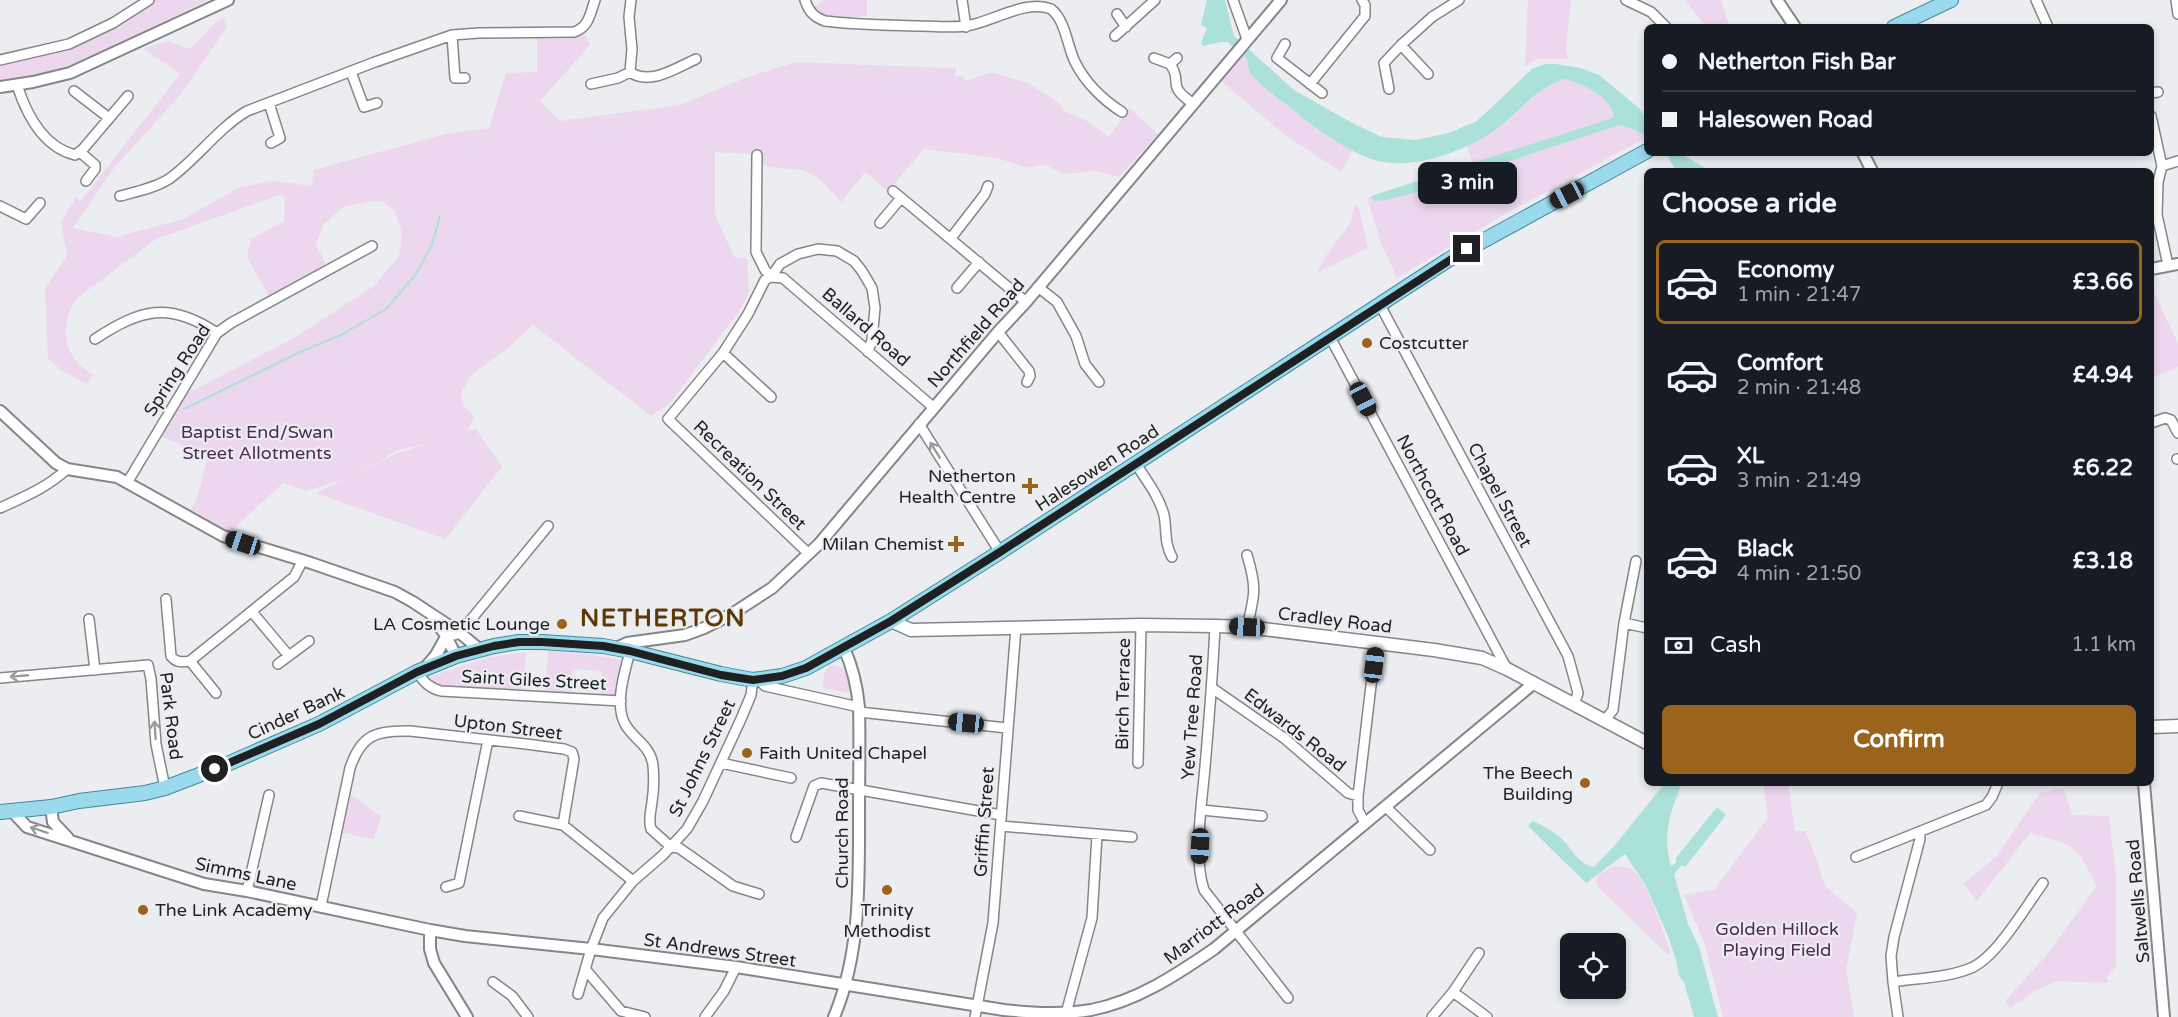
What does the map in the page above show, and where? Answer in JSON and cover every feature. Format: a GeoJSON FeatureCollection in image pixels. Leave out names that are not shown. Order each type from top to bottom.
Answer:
{"type":"FeatureCollection","features":[{"type":"Feature","properties":{"kind":"main road"},"geometry":{"type":"LineString","coordinates":[[1900,24],[1951,0]]}},
{"type":"Feature","properties":{"kind":"main road","name":"Halesowen Road"},"geometry":{"type":"LineString","coordinates":[[494,646],[519,642],[552,642],[623,650],[721,675],[756,680],[782,676],[806,668],[891,621],[1380,304],[1486,238],[1644,153]]}},
{"type":"Feature","properties":{"kind":"main road","name":"Cradley Road"},"geometry":{"type":"LineString","coordinates":[[891,621],[911,630],[1141,625],[1247,627],[1434,650],[1482,658],[1644,741]]}},
{"type":"Feature","properties":{"kind":"main road","name":"Cinder Bank"},"geometry":{"type":"LineString","coordinates":[[6,811],[51,807],[165,788],[319,724],[420,671],[456,656],[494,646]]}},
{"type":"Feature","properties":{"kind":"main road"},"geometry":{"type":"LineString","coordinates":[[2154,727],[2178,726]]}},
{"type":"Feature","properties":{"kind":"street"},"geometry":{"type":"LineString","coordinates":[[0,60],[69,44],[113,23],[149,0]]}},
{"type":"Feature","properties":{"kind":"street"},"geometry":{"type":"LineString","coordinates":[[0,87],[70,73],[228,0]]}},
{"type":"Feature","properties":{"kind":"street"},"geometry":{"type":"LineString","coordinates":[[120,196],[150,188],[168,180],[233,120],[248,111],[452,35],[574,32],[584,28],[595,0]]}},
{"type":"Feature","properties":{"kind":"street"},"geometry":{"type":"LineString","coordinates":[[630,72],[631,0]]}},
{"type":"Feature","properties":{"kind":"street"},"geometry":{"type":"LineString","coordinates":[[805,0],[815,17],[825,21],[966,27],[985,21],[1022,3],[1043,5],[1058,16],[1076,62],[1086,78],[1106,100],[1122,112]]}},
{"type":"Feature","properties":{"kind":"street"},"geometry":{"type":"LineString","coordinates":[[962,0],[966,27]]}},
{"type":"Feature","properties":{"kind":"street"},"geometry":{"type":"LineString","coordinates":[[1115,36],[1155,0]]}},
{"type":"Feature","properties":{"kind":"street"},"geometry":{"type":"LineString","coordinates":[[1233,0],[1247,39]]}},
{"type":"Feature","properties":{"kind":"street","name":"Northfield Road"},"geometry":{"type":"LineString","coordinates":[[623,650],[627,643],[685,635],[732,614],[772,588],[809,554],[1281,0]]}},
{"type":"Feature","properties":{"kind":"street"},"geometry":{"type":"LineString","coordinates":[[1389,89],[1384,63],[1432,17],[1459,0]]}},
{"type":"Feature","properties":{"kind":"street"},"geometry":{"type":"LineString","coordinates":[[1626,0],[1651,12],[1663,24]]}},
{"type":"Feature","properties":{"kind":"street"},"geometry":{"type":"LineString","coordinates":[[1777,0],[1794,24]]}},
{"type":"Feature","properties":{"kind":"street"},"geometry":{"type":"LineString","coordinates":[[2036,0],[2047,24]]}},
{"type":"Feature","properties":{"kind":"street"},"geometry":{"type":"LineString","coordinates":[[2176,0],[2178,14]]}},
{"type":"Feature","properties":{"kind":"street"},"geometry":{"type":"LineString","coordinates":[[1310,84],[1361,21],[1366,10],[1366,1]]}},
{"type":"Feature","properties":{"kind":"street"},"geometry":{"type":"LineString","coordinates":[[1117,14],[1126,27]]}},
{"type":"Feature","properties":{"kind":"street"},"geometry":{"type":"LineString","coordinates":[[452,35],[455,78],[465,78]]}},
{"type":"Feature","properties":{"kind":"street"},"geometry":{"type":"LineString","coordinates":[[1285,44],[1277,58],[1323,93]]}},
{"type":"Feature","properties":{"kind":"street"},"geometry":{"type":"LineString","coordinates":[[1401,45],[1428,74]]}},
{"type":"Feature","properties":{"kind":"street"},"geometry":{"type":"LineString","coordinates":[[1154,58],[1174,61],[1174,84],[1179,94],[1194,104]]}},
{"type":"Feature","properties":{"kind":"street"},"geometry":{"type":"LineString","coordinates":[[630,72],[648,78],[696,59]]}},
{"type":"Feature","properties":{"kind":"street"},"geometry":{"type":"LineString","coordinates":[[351,72],[364,107],[377,103]]}},
{"type":"Feature","properties":{"kind":"street"},"geometry":{"type":"LineString","coordinates":[[591,84],[618,78],[630,72]]}},
{"type":"Feature","properties":{"kind":"street"},"geometry":{"type":"LineString","coordinates":[[17,85],[26,110],[35,124],[50,140],[67,153],[75,155],[128,96]]}},
{"type":"Feature","properties":{"kind":"street"},"geometry":{"type":"LineString","coordinates":[[74,91],[109,118]]}},
{"type":"Feature","properties":{"kind":"street"},"geometry":{"type":"LineString","coordinates":[[269,104],[280,138],[270,143]]}},
{"type":"Feature","properties":{"kind":"street"},"geometry":{"type":"LineString","coordinates":[[2154,130],[2162,166],[2158,182],[2157,215],[2173,265],[2154,268]]}},
{"type":"Feature","properties":{"kind":"street"},"geometry":{"type":"LineString","coordinates":[[80,152],[95,165],[86,181]]}},
{"type":"Feature","properties":{"kind":"street"},"geometry":{"type":"LineString","coordinates":[[757,155],[756,252],[771,277]]}},
{"type":"Feature","properties":{"kind":"street"},"geometry":{"type":"LineString","coordinates":[[2162,166],[2178,161]]}},
{"type":"Feature","properties":{"kind":"street"},"geometry":{"type":"LineString","coordinates":[[951,238],[985,194],[987,186]]}},
{"type":"Feature","properties":{"kind":"street"},"geometry":{"type":"LineString","coordinates":[[893,191],[1026,302]]}},
{"type":"Feature","properties":{"kind":"street"},"geometry":{"type":"LineString","coordinates":[[880,223],[901,198]]}},
{"type":"Feature","properties":{"kind":"street"},"geometry":{"type":"LineString","coordinates":[[0,206],[26,219],[40,203]]}},
{"type":"Feature","properties":{"kind":"street","name":"Spring Road"},"geometry":{"type":"LineString","coordinates":[[126,483],[217,333],[231,323],[372,246]]}},
{"type":"Feature","properties":{"kind":"street"},"geometry":{"type":"LineString","coordinates":[[771,397],[723,353],[748,314],[765,280],[771,277],[780,264],[798,254],[818,249],[837,251],[854,261],[868,280],[874,298],[873,334],[868,352]]}},
{"type":"Feature","properties":{"kind":"street"},"geometry":{"type":"LineString","coordinates":[[957,288],[979,262]]}},
{"type":"Feature","properties":{"kind":"street","name":"Ballard Road"},"geometry":{"type":"LineString","coordinates":[[771,277],[783,278],[933,407]]}},
{"type":"Feature","properties":{"kind":"street"},"geometry":{"type":"LineString","coordinates":[[1038,287],[1057,302],[1076,336],[1085,364],[1099,382]]}},
{"type":"Feature","properties":{"kind":"street","name":"Chapel Street"},"geometry":{"type":"LineString","coordinates":[[1380,304],[1568,656],[1578,693],[1574,705]]}},
{"type":"Feature","properties":{"kind":"street"},"geometry":{"type":"LineString","coordinates":[[95,339],[146,313],[163,312],[187,316],[217,333]]}},
{"type":"Feature","properties":{"kind":"street"},"geometry":{"type":"LineString","coordinates":[[998,332],[1029,371],[1030,376],[1027,382]]}},
{"type":"Feature","properties":{"kind":"street","name":"Northcott Road"},"geometry":{"type":"LineString","coordinates":[[1330,337],[1507,669]]}},
{"type":"Feature","properties":{"kind":"street","name":"Recreation Street"},"geometry":{"type":"LineString","coordinates":[[723,353],[668,419],[809,554]]}},
{"type":"Feature","properties":{"kind":"street"},"geometry":{"type":"LineString","coordinates":[[0,411],[48,457],[67,469],[117,477],[223,536],[303,560],[395,592],[460,633],[479,649]]}},
{"type":"Feature","properties":{"kind":"street"},"geometry":{"type":"LineString","coordinates":[[2154,422],[2165,418],[2171,420],[2178,433]]}},
{"type":"Feature","properties":{"kind":"street"},"geometry":{"type":"LineString","coordinates":[[919,424],[1000,552]]}},
{"type":"Feature","properties":{"kind":"street"},"geometry":{"type":"LineString","coordinates":[[1136,464],[1163,512],[1167,531],[1166,546],[1172,557]]}},
{"type":"Feature","properties":{"kind":"street"},"geometry":{"type":"LineString","coordinates":[[0,508],[37,491],[67,469]]}},
{"type":"Feature","properties":{"kind":"street"},"geometry":{"type":"LineString","coordinates":[[420,671],[436,655],[446,637],[460,633],[548,526]]}},
{"type":"Feature","properties":{"kind":"street"},"geometry":{"type":"LineString","coordinates":[[1247,555],[1255,581],[1247,627]]}},
{"type":"Feature","properties":{"kind":"street","name":"Park Road"},"geometry":{"type":"LineString","coordinates":[[166,599],[171,656],[179,662],[190,661],[294,577],[303,560]]}},
{"type":"Feature","properties":{"kind":"street"},"geometry":{"type":"LineString","coordinates":[[1605,720],[1612,710],[1624,623],[1636,561]]}},
{"type":"Feature","properties":{"kind":"street"},"geometry":{"type":"LineString","coordinates":[[252,612],[289,656]]}},
{"type":"Feature","properties":{"kind":"street"},"geometry":{"type":"LineString","coordinates":[[429,613],[456,656]]}},
{"type":"Feature","properties":{"kind":"street"},"geometry":{"type":"LineString","coordinates":[[89,620],[95,670]]}},
{"type":"Feature","properties":{"kind":"street"},"geometry":{"type":"LineString","coordinates":[[1624,623],[1644,626]]}},
{"type":"Feature","properties":{"kind":"street","name":"Birch Terrace"},"geometry":{"type":"LineString","coordinates":[[1138,763],[1141,625]]}},
{"type":"Feature","properties":{"kind":"street","name":"Yew Tree Road"},"geometry":{"type":"LineString","coordinates":[[1215,626],[1202,810],[1200,875],[1204,890],[1288,998]]}},
{"type":"Feature","properties":{"kind":"street","name":"Griffin Street"},"geometry":{"type":"LineString","coordinates":[[976,1011],[993,924],[1016,627]]}},
{"type":"Feature","properties":{"kind":"street"},"geometry":{"type":"LineString","coordinates":[[650,656],[653,644],[660,639]]}},
{"type":"Feature","properties":{"kind":"street"},"geometry":{"type":"LineString","coordinates":[[278,664],[309,641]]}},
{"type":"Feature","properties":{"kind":"street"},"geometry":{"type":"LineString","coordinates":[[1365,824],[1358,810],[1358,796],[1376,643]]}},
{"type":"Feature","properties":{"kind":"street","name":"Church Road"},"geometry":{"type":"LineString","coordinates":[[834,1017],[845,986],[858,908],[859,709],[857,686],[844,648]]}},
{"type":"Feature","properties":{"kind":"street"},"geometry":{"type":"LineString","coordinates":[[623,650],[621,701],[625,723],[643,742],[652,762],[651,829],[671,847],[679,848],[733,886],[759,894]]}},
{"type":"Feature","properties":{"kind":"street","name":"Park Road"},"geometry":{"type":"LineString","coordinates":[[190,661],[216,693]]}},
{"type":"Feature","properties":{"kind":"street","name":"Park Road"},"geometry":{"type":"LineString","coordinates":[[0,678],[148,665],[156,744],[165,788]]}},
{"type":"Feature","properties":{"kind":"street","name":"Saint Giles Street"},"geometry":{"type":"LineString","coordinates":[[420,671],[425,684],[441,691],[621,701]]}},
{"type":"Feature","properties":{"kind":"street"},"geometry":{"type":"LineString","coordinates":[[756,680],[765,686],[859,709],[1007,728]]}},
{"type":"Feature","properties":{"kind":"street","name":"St Johns Street"},"geometry":{"type":"LineString","coordinates":[[578,994],[603,918],[633,881],[671,847],[687,829],[704,801],[756,680]]}},
{"type":"Feature","properties":{"kind":"street","name":"Marriott Road"},"geometry":{"type":"LineString","coordinates":[[845,986],[976,1011],[1068,1016],[1141,993],[1185,969],[1237,931],[1534,683]]}},
{"type":"Feature","properties":{"kind":"street","name":"Edwards Road"},"geometry":{"type":"LineString","coordinates":[[1212,688],[1284,738],[1348,793],[1358,796]]}},
{"type":"Feature","properties":{"kind":"street","name":"Upton Street"},"geometry":{"type":"LineString","coordinates":[[321,906],[350,768],[356,751],[366,740],[378,734],[392,731],[488,740],[564,749],[572,752],[574,759],[564,825]]}},
{"type":"Feature","properties":{"kind":"street"},"geometry":{"type":"LineString","coordinates":[[446,887],[463,885],[488,740]]}},
{"type":"Feature","properties":{"kind":"street"},"geometry":{"type":"LineString","coordinates":[[721,763],[792,778]]}},
{"type":"Feature","properties":{"kind":"street"},"geometry":{"type":"LineString","coordinates":[[796,837],[814,786],[821,783],[1001,815]]}},
{"type":"Feature","properties":{"kind":"street"},"geometry":{"type":"LineString","coordinates":[[1856,857],[1986,805],[1997,786]]}},
{"type":"Feature","properties":{"kind":"street","name":"Saltwells Road"},"geometry":{"type":"LineString","coordinates":[[2144,786],[2164,1017]]}},
{"type":"Feature","properties":{"kind":"street"},"geometry":{"type":"LineString","coordinates":[[247,891],[269,795]]}},
{"type":"Feature","properties":{"kind":"street"},"geometry":{"type":"LineString","coordinates":[[51,807],[53,822],[70,841]]}},
{"type":"Feature","properties":{"kind":"street"},"geometry":{"type":"LineString","coordinates":[[1386,807],[1430,850]]}},
{"type":"Feature","properties":{"kind":"street"},"geometry":{"type":"LineString","coordinates":[[1202,810],[1262,816]]}},
{"type":"Feature","properties":{"kind":"street","name":"Simms Lane"},"geometry":{"type":"LineString","coordinates":[[6,811],[27,827],[204,884],[465,936],[591,949]]}},
{"type":"Feature","properties":{"kind":"street"},"geometry":{"type":"LineString","coordinates":[[519,816],[564,825],[633,881]]}},
{"type":"Feature","properties":{"kind":"street"},"geometry":{"type":"LineString","coordinates":[[1001,826],[1132,837]]}},
{"type":"Feature","properties":{"kind":"street"},"geometry":{"type":"LineString","coordinates":[[1898,1017],[1891,956],[1920,839],[1919,832]]}},
{"type":"Feature","properties":{"kind":"street"},"geometry":{"type":"LineString","coordinates":[[1068,1016],[1092,918],[1097,835]]}},
{"type":"Feature","properties":{"kind":"street"},"geometry":{"type":"LineString","coordinates":[[1893,982],[1949,974],[1971,968],[1981,962],[1995,950],[2043,883]]}},
{"type":"Feature","properties":{"kind":"street"},"geometry":{"type":"LineString","coordinates":[[430,930],[430,949],[434,963],[467,1017]]}},
{"type":"Feature","properties":{"kind":"street","name":"St Andrews Street"},"geometry":{"type":"LineString","coordinates":[[591,949],[736,967],[845,986]]}},
{"type":"Feature","properties":{"kind":"street"},"geometry":{"type":"LineString","coordinates":[[1432,1017],[1453,992],[1479,953]]}},
{"type":"Feature","properties":{"kind":"street"},"geometry":{"type":"LineString","coordinates":[[705,1017],[724,991],[736,967]]}},
{"type":"Feature","properties":{"kind":"street"},"geometry":{"type":"LineString","coordinates":[[585,969],[621,1014],[645,1017]]}},
{"type":"Feature","properties":{"kind":"street"},"geometry":{"type":"LineString","coordinates":[[493,982],[512,996],[528,1017]]}},
{"type":"Feature","properties":{"kind":"street"},"geometry":{"type":"LineString","coordinates":[[1453,992],[1487,1017]]}},
{"type":"Feature","properties":{"kind":"green space"},"geometry":{"type":"Polygon","coordinates":[[[156,0],[208,0],[76,65],[42,76],[0,81],[0,63],[116,25],[156,0]]]}},
{"type":"Feature","properties":{"kind":"green space"},"geometry":{"type":"Polygon","coordinates":[[[824,0],[867,0],[867,16],[831,16],[813,8],[824,0]]]}},
{"type":"Feature","properties":{"kind":"green space"},"geometry":{"type":"Polygon","coordinates":[[[1528,0],[1571,0],[1566,49],[1568,59],[1537,59],[1525,67],[1528,0]]]}},
{"type":"Feature","properties":{"kind":"green space"},"geometry":{"type":"Polygon","coordinates":[[[1684,0],[1721,0],[1729,24],[1704,24],[1684,0]]]}},
{"type":"Feature","properties":{"kind":"green space","name":"Baptist End/Swan Street Allotments"},"geometry":{"type":"Polygon","coordinates":[[[223,18],[227,27],[181,94],[114,168],[73,228],[117,237],[183,219],[240,187],[272,181],[312,186],[313,170],[446,134],[489,128],[506,73],[537,72],[537,38],[568,39],[584,34],[590,45],[540,101],[560,121],[680,105],[745,78],[796,62],[956,67],[955,76],[962,76],[966,81],[992,72],[1030,84],[1059,103],[1064,111],[1084,119],[1109,137],[1129,108],[1158,134],[1119,177],[1097,171],[1064,174],[1044,164],[1029,168],[997,158],[924,149],[888,191],[865,172],[841,202],[822,181],[804,170],[768,167],[750,154],[715,152],[715,214],[734,257],[747,259],[749,293],[738,313],[670,403],[651,416],[533,325],[508,348],[471,375],[461,393],[464,406],[474,416],[468,430],[464,432],[476,429],[502,467],[445,539],[316,493],[398,453],[432,442],[396,451],[342,480],[306,491],[283,483],[230,532],[191,509],[197,499],[208,456],[160,436],[184,395],[294,338],[374,286],[399,256],[402,234],[395,211],[382,202],[372,201],[343,207],[323,225],[316,245],[326,264],[269,296],[247,257],[251,239],[284,221],[285,198],[279,195],[156,239],[76,299],[70,310],[66,342],[75,359],[93,375],[87,384],[62,371],[48,358],[45,288],[67,256],[61,222],[76,197],[81,201],[180,74],[143,48],[168,41],[190,49],[215,23],[223,18]]]}},
{"type":"Feature","properties":{"kind":"green space"},"geometry":{"type":"Polygon","coordinates":[[[1242,55],[1246,58],[1249,72],[1282,102],[1318,129],[1353,150],[1341,172],[1285,135],[1221,81],[1242,55]]]}},
{"type":"Feature","properties":{"kind":"green space"},"geometry":{"type":"Polygon","coordinates":[[[1564,79],[1587,87],[1602,97],[1608,103],[1614,117],[1473,164],[1467,146],[1491,133],[1547,86],[1564,79]]]}},
{"type":"Feature","properties":{"kind":"green space"},"geometry":{"type":"Polygon","coordinates":[[[1619,125],[1644,135],[1644,139],[1505,214],[1397,278],[1381,243],[1367,198],[1371,196],[1373,201],[1619,125]]]}},
{"type":"Feature","properties":{"kind":"green space"},"geometry":{"type":"Polygon","coordinates":[[[1355,204],[1359,209],[1368,248],[1317,273],[1326,256],[1351,222],[1355,204]]]}},
{"type":"Feature","properties":{"kind":"green space"},"geometry":{"type":"Polygon","coordinates":[[[2154,292],[2178,343],[2178,367],[2154,377],[2154,292]]]}},
{"type":"Feature","properties":{"kind":"green space"},"geometry":{"type":"Polygon","coordinates":[[[548,651],[622,660],[617,694],[600,696],[602,671],[573,669],[571,695],[545,695],[548,651]]]}},
{"type":"Feature","properties":{"kind":"green space"},"geometry":{"type":"Polygon","coordinates":[[[526,652],[522,691],[437,686],[431,683],[429,677],[489,657],[526,652]]]}},
{"type":"Feature","properties":{"kind":"green space"},"geometry":{"type":"Polygon","coordinates":[[[830,665],[844,670],[848,678],[850,693],[823,688],[824,673],[830,665]]]}},
{"type":"Feature","properties":{"kind":"green space","name":"Golden Hillock Playing Field"},"geometry":{"type":"Polygon","coordinates":[[[1763,786],[1788,786],[1795,831],[1806,831],[1826,887],[1857,913],[1846,970],[1854,1017],[1723,1017],[1705,945],[1684,895],[1714,890],[1768,818],[1763,786]]]}},
{"type":"Feature","properties":{"kind":"green space"},"geometry":{"type":"Polygon","coordinates":[[[2063,788],[2073,815],[2109,816],[2116,876],[2116,966],[2107,977],[2108,983],[2056,981],[2033,992],[2010,1008],[2005,1001],[2045,957],[2097,886],[2079,854],[2073,849],[2066,844],[2030,833],[1977,901],[1963,884],[1996,857],[2040,793],[2063,788]]]}},
{"type":"Feature","properties":{"kind":"green space"},"geometry":{"type":"Polygon","coordinates":[[[351,795],[381,816],[374,839],[343,833],[351,795]]]}},
{"type":"Feature","properties":{"kind":"green space"},"geometry":{"type":"Polygon","coordinates":[[[1614,866],[1633,870],[1643,883],[1669,948],[1668,955],[1599,888],[1595,881],[1598,875],[1614,866]]]}},
{"type":"Feature","properties":{"kind":"shaded area"},"geometry":{"type":"Polygon","coordinates":[[[1207,0],[1225,0],[1234,36],[1294,90],[1382,137],[1415,140],[1449,133],[1477,121],[1533,68],[1546,64],[1580,68],[1599,75],[1640,109],[1644,116],[1644,135],[1619,125],[1410,194],[1373,201],[1371,196],[1609,119],[1614,117],[1612,110],[1608,103],[1595,92],[1564,79],[1542,90],[1483,138],[1458,150],[1416,162],[1388,163],[1355,152],[1311,124],[1263,86],[1251,74],[1245,57],[1228,42],[1203,46],[1201,43],[1207,28],[1201,25],[1207,0]]]}},
{"type":"Feature","properties":{"kind":"shaded area"},"geometry":{"type":"Polygon","coordinates":[[[1668,156],[1685,156],[1705,168],[1674,168],[1668,156]]]}},
{"type":"Feature","properties":{"kind":"shaded area"},"geometry":{"type":"Polygon","coordinates":[[[1663,786],[1681,786],[1667,834],[1671,866],[1676,863],[1676,858],[1717,807],[1726,815],[1686,866],[1681,866],[1674,874],[1688,924],[1699,947],[1718,1017],[1694,1017],[1668,936],[1645,884],[1625,854],[1586,883],[1528,826],[1533,821],[1552,831],[1579,859],[1594,867],[1615,845],[1663,786]]]}},
{"type":"Feature","properties":{"kind":"waterway"},"geometry":{"type":"LineString","coordinates":[[184,409],[298,353],[341,335],[386,309],[417,273],[432,244],[440,216]]}},
{"type":"Feature","properties":{"kind":"place","name":"Costcutter"},"geometry":{"type":"Point","coordinates":[1367,343]}},
{"type":"Feature","properties":{"kind":"place","name":"Netherton Health Centre"},"geometry":{"type":"Point","coordinates":[1030,486]}},
{"type":"Feature","properties":{"kind":"place","name":"Milan Chemist"},"geometry":{"type":"Point","coordinates":[956,544]}},
{"type":"Feature","properties":{"kind":"place","name":"LA Cosmetic Lounge"},"geometry":{"type":"Point","coordinates":[562,624]}},
{"type":"Feature","properties":{"kind":"place","name":"Faith United Chapel"},"geometry":{"type":"Point","coordinates":[747,753]}},
{"type":"Feature","properties":{"kind":"place","name":"The Beech Building"},"geometry":{"type":"Point","coordinates":[1585,783]}},
{"type":"Feature","properties":{"kind":"place","name":"Trinity Methodist"},"geometry":{"type":"Point","coordinates":[887,890]}},
{"type":"Feature","properties":{"kind":"place","name":"The Link Academy"},"geometry":{"type":"Point","coordinates":[143,910]}},
{"type":"Feature","properties":{"kind":"district","name":"NETHERTON"},"geometry":{"type":"Point","coordinates":[663,618]}},
{"type":"Feature","properties":{"kind":"route"},"geometry":{"type":"LineString","coordinates":[[215,769],[319,724],[417,672],[456,656],[494,646],[519,642],[560,642],[603,646],[721,675],[753,680],[782,676],[806,668],[891,621],[1000,552],[1467,249]]}}]}
